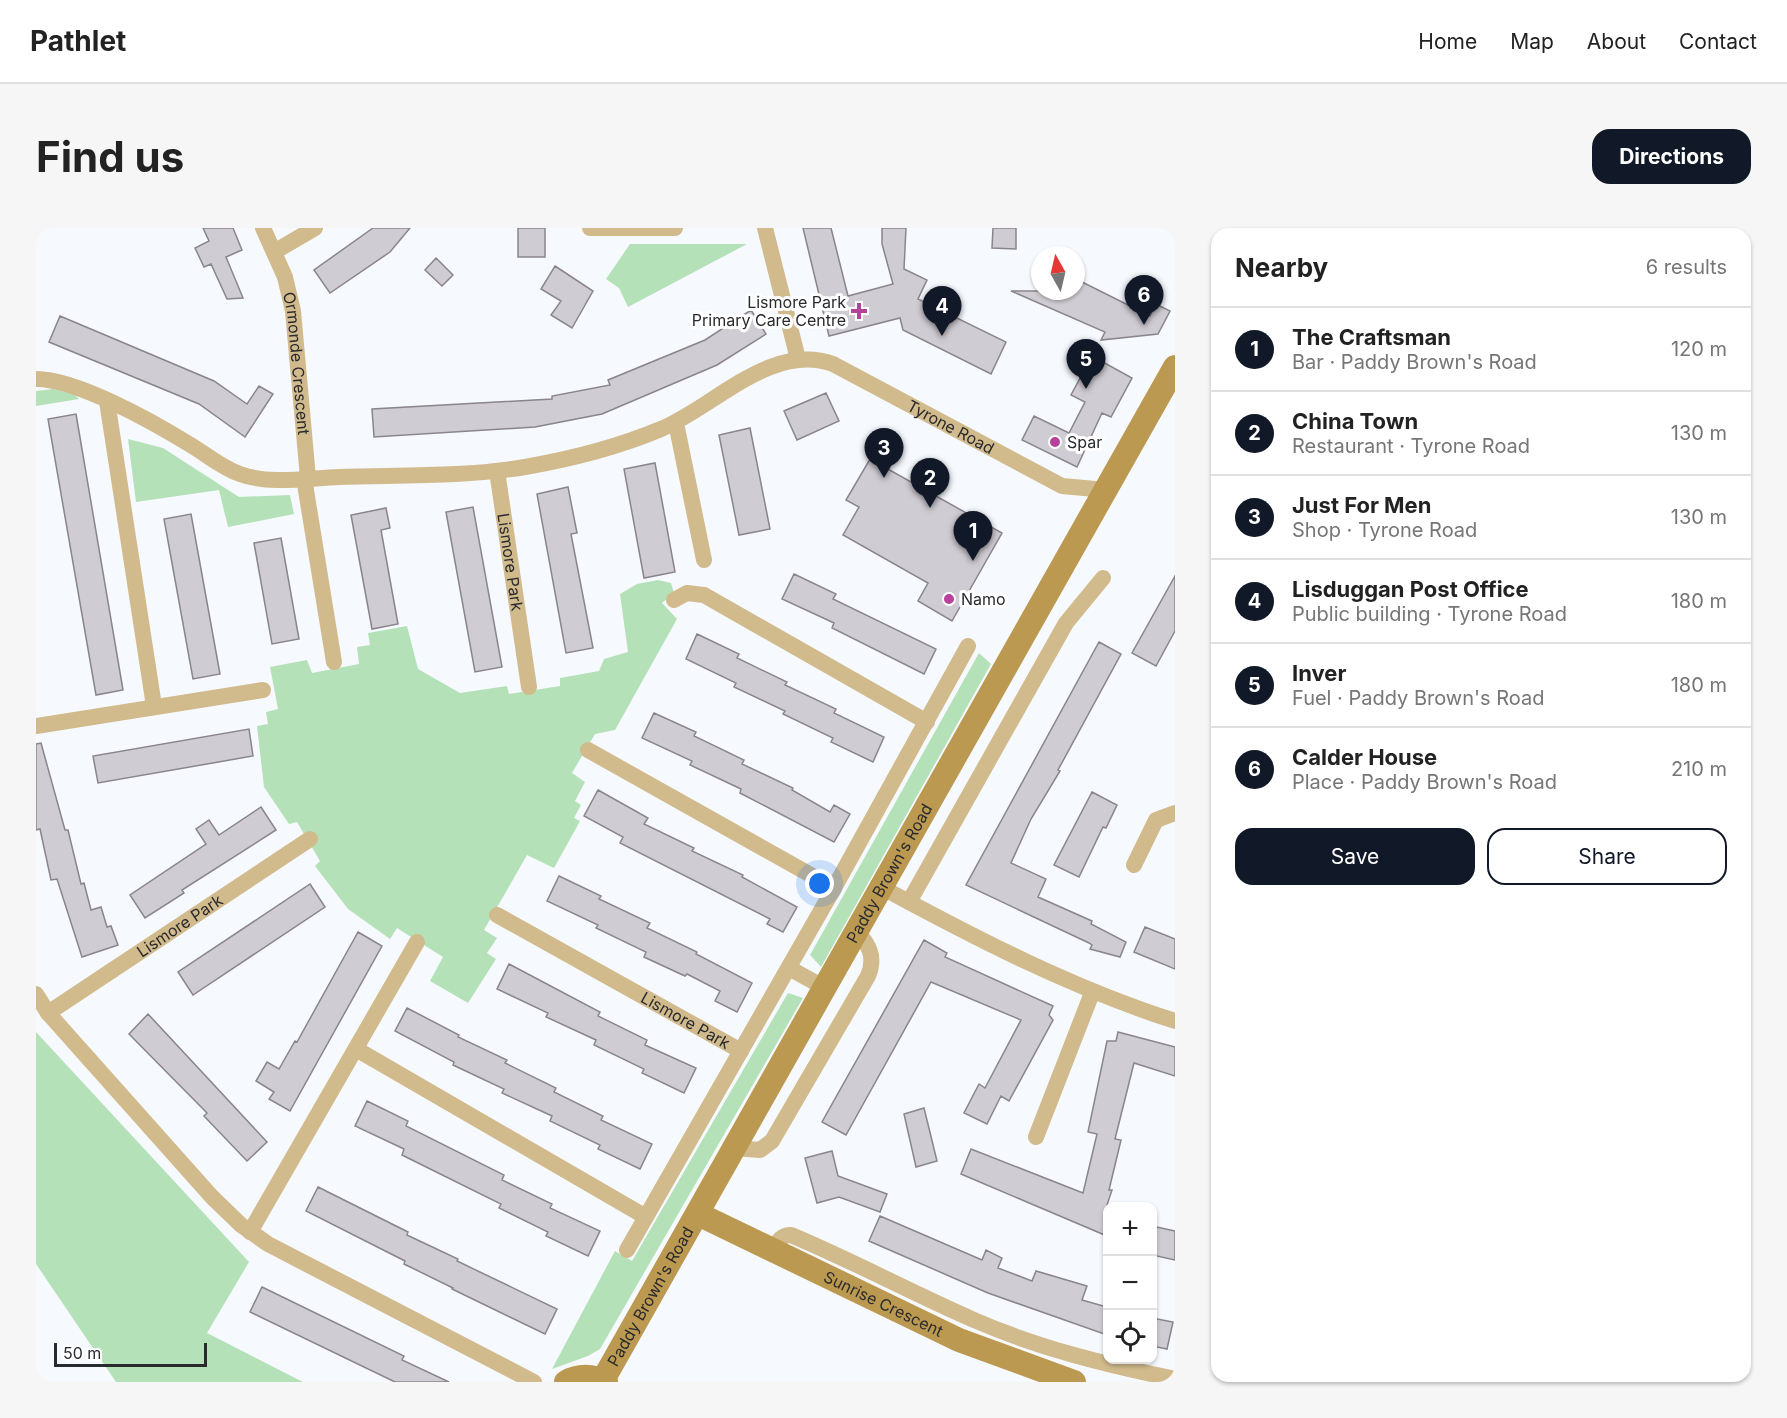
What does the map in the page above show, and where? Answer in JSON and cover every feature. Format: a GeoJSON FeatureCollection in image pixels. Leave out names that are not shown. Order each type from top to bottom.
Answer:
{"type":"FeatureCollection","features":[{"type":"Feature","properties":{"kind":"street","name":"Ormonde Crescent"},"geometry":{"type":"LineString","coordinates":[[263,228],[285,277],[293,310],[306,478]]}},
{"type":"Feature","properties":{"kind":"street"},"geometry":{"type":"LineString","coordinates":[[274,252],[315,228]]}},
{"type":"Feature","properties":{"kind":"street"},"geometry":{"type":"LineString","coordinates":[[590,228],[675,228]]}},
{"type":"Feature","properties":{"kind":"street"},"geometry":{"type":"LineString","coordinates":[[36,379],[59,382],[107,401],[160,428],[240,474],[258,478],[497,471],[596,451],[676,423],[751,376],[798,359],[765,228]]}},
{"type":"Feature","properties":{"kind":"street","name":"Tyrone Road"},"geometry":{"type":"LineString","coordinates":[[798,359],[813,358],[833,364],[1062,486],[1106,490]]}},
{"type":"Feature","properties":{"kind":"street","name":"Paddy Brown's Road"},"geometry":{"type":"LineString","coordinates":[[604,1381],[1175,367]]}},
{"type":"Feature","properties":{"kind":"street"},"geometry":{"type":"LineString","coordinates":[[107,401],[154,706]]}},
{"type":"Feature","properties":{"kind":"street"},"geometry":{"type":"LineString","coordinates":[[676,423],[704,560]]}},
{"type":"Feature","properties":{"kind":"street","name":"Lismore Park"},"geometry":{"type":"LineString","coordinates":[[497,471],[529,687]]}},
{"type":"Feature","properties":{"kind":"street"},"geometry":{"type":"LineString","coordinates":[[306,478],[334,663]]}},
{"type":"Feature","properties":{"kind":"street"},"geometry":{"type":"LineString","coordinates":[[909,902],[1066,623],[1103,578]]}},
{"type":"Feature","properties":{"kind":"street"},"geometry":{"type":"LineString","coordinates":[[674,600],[687,593],[704,595],[927,722]]}},
{"type":"Feature","properties":{"kind":"street","name":"Lismore Park"},"geometry":{"type":"LineString","coordinates":[[627,1250],[789,968],[969,646]]}},
{"type":"Feature","properties":{"kind":"street"},"geometry":{"type":"LineString","coordinates":[[36,726],[263,690]]}},
{"type":"Feature","properties":{"kind":"street"},"geometry":{"type":"LineString","coordinates":[[588,750],[834,888]]}},
{"type":"Feature","properties":{"kind":"street"},"geometry":{"type":"LineString","coordinates":[[1134,865],[1156,820],[1175,813]]}},
{"type":"Feature","properties":{"kind":"street","name":"Lismore Park"},"geometry":{"type":"LineString","coordinates":[[48,1013],[310,838]]}},
{"type":"Feature","properties":{"kind":"street"},"geometry":{"type":"LineString","coordinates":[[881,887],[1038,969],[1092,993],[1175,1021]]}},
{"type":"Feature","properties":{"kind":"street","name":"Lismore Park"},"geometry":{"type":"LineString","coordinates":[[496,915],[741,1051]]}},
{"type":"Feature","properties":{"kind":"street"},"geometry":{"type":"LineString","coordinates":[[734,1148],[760,1150],[772,1141],[868,976],[872,962],[870,949],[857,931]]}},
{"type":"Feature","properties":{"kind":"street"},"geometry":{"type":"LineString","coordinates":[[250,1232],[417,942]]}},
{"type":"Feature","properties":{"kind":"street"},"geometry":{"type":"LineString","coordinates":[[789,968],[825,988]]}},
{"type":"Feature","properties":{"kind":"street"},"geometry":{"type":"LineString","coordinates":[[1036,1137],[1092,993]]}},
{"type":"Feature","properties":{"kind":"street"},"geometry":{"type":"LineString","coordinates":[[36,994],[48,1013],[212,1197],[250,1232],[534,1382]]}},
{"type":"Feature","properties":{"kind":"street"},"geometry":{"type":"LineString","coordinates":[[356,1049],[646,1216]]}},
{"type":"Feature","properties":{"kind":"street","name":"Sunrise Crescent"},"geometry":{"type":"LineString","coordinates":[[698,1214],[959,1340],[1074,1382]]}},
{"type":"Feature","properties":{"kind":"street"},"geometry":{"type":"LineString","coordinates":[[773,1251],[779,1239],[791,1235],[975,1321],[1110,1366],[1175,1379]]}},
{"type":"Feature","properties":{"kind":"street"},"geometry":{"type":"LineString","coordinates":[[566,1382],[580,1377],[604,1381]]}},
{"type":"Feature","properties":{"kind":"green space"},"geometry":{"type":"Polygon","coordinates":[[[630,244],[747,244],[628,307],[619,288],[606,279],[630,244]]]}},
{"type":"Feature","properties":{"kind":"green space"},"geometry":{"type":"Polygon","coordinates":[[[53,389],[74,394],[79,399],[36,406],[36,391],[53,389]]]}},
{"type":"Feature","properties":{"kind":"green space"},"geometry":{"type":"Polygon","coordinates":[[[128,439],[163,448],[239,497],[290,495],[294,514],[228,527],[219,490],[136,502],[128,439]]]}},
{"type":"Feature","properties":{"kind":"green space"},"geometry":{"type":"Polygon","coordinates":[[[658,580],[671,583],[674,593],[662,603],[677,619],[615,730],[595,734],[572,773],[585,782],[575,801],[581,805],[574,818],[580,821],[554,868],[527,855],[484,930],[497,938],[487,953],[496,959],[468,1003],[430,981],[443,957],[397,928],[390,939],[348,909],[315,866],[320,861],[297,822],[289,824],[264,787],[257,726],[268,724],[266,712],[278,709],[270,667],[307,660],[312,673],[359,664],[357,647],[370,645],[368,633],[407,626],[418,669],[460,693],[507,686],[509,694],[560,686],[560,678],[599,671],[604,659],[628,652],[620,594],[637,584],[658,580]]]}},
{"type":"Feature","properties":{"kind":"green space"},"geometry":{"type":"Polygon","coordinates":[[[979,653],[991,664],[821,967],[810,955],[979,653]]]}},
{"type":"Feature","properties":{"kind":"green space"},"geometry":{"type":"Polygon","coordinates":[[[788,993],[803,998],[600,1349],[588,1356],[552,1369],[615,1251],[632,1261],[788,993]]]}},
{"type":"Feature","properties":{"kind":"green space"},"geometry":{"type":"Polygon","coordinates":[[[36,1032],[249,1262],[207,1333],[303,1382],[116,1382],[36,1264],[36,1032]]]}},
{"type":"Feature","properties":{"kind":"building"},"geometry":{"type":"Polygon","coordinates":[[[203,228],[233,228],[242,250],[226,257],[243,298],[227,299],[211,264],[204,267],[195,248],[209,241],[203,228]]]}},
{"type":"Feature","properties":{"kind":"building"},"geometry":{"type":"Polygon","coordinates":[[[373,228],[410,228],[390,252],[330,293],[314,270],[373,228]]]}},
{"type":"Feature","properties":{"kind":"building"},"geometry":{"type":"Polygon","coordinates":[[[518,228],[545,228],[545,257],[518,257],[518,228]]]}},
{"type":"Feature","properties":{"kind":"building"},"geometry":{"type":"Polygon","coordinates":[[[803,228],[831,228],[848,296],[893,284],[882,244],[882,228],[906,228],[904,269],[927,280],[918,299],[1006,342],[991,374],[903,330],[900,318],[829,336],[803,228]]]}},
{"type":"Feature","properties":{"kind":"building"},"geometry":{"type":"Polygon","coordinates":[[[993,228],[1016,228],[1016,249],[992,248],[993,228]]]}},
{"type":"Feature","properties":{"kind":"building"},"geometry":{"type":"Polygon","coordinates":[[[436,258],[453,275],[442,286],[425,270],[436,258]]]}},
{"type":"Feature","properties":{"kind":"building"},"geometry":{"type":"Polygon","coordinates":[[[555,266],[593,291],[572,328],[551,315],[561,301],[541,289],[555,266]]]}},
{"type":"Feature","properties":{"kind":"building"},"geometry":{"type":"Polygon","coordinates":[[[1085,284],[1150,316],[1156,304],[1170,311],[1158,334],[1101,340],[1105,332],[1032,300],[1085,300],[1085,284]]]}},
{"type":"Feature","properties":{"kind":"building"},"geometry":{"type":"Polygon","coordinates":[[[1011,291],[1031,291],[1031,300],[1011,291]]]}},
{"type":"Feature","properties":{"kind":"building"},"geometry":{"type":"Polygon","coordinates":[[[751,310],[766,334],[717,365],[602,414],[535,427],[374,437],[372,409],[552,399],[552,396],[610,385],[608,380],[705,340],[751,310]]]}},
{"type":"Feature","properties":{"kind":"building"},"geometry":{"type":"Polygon","coordinates":[[[60,316],[214,381],[247,404],[259,386],[273,394],[245,437],[199,404],[49,342],[60,316]]]}},
{"type":"Feature","properties":{"kind":"building"},"geometry":{"type":"Polygon","coordinates":[[[1092,356],[1132,378],[1111,417],[1102,413],[1077,467],[1022,440],[1034,416],[1069,433],[1085,402],[1071,395],[1092,356]]]}},
{"type":"Feature","properties":{"kind":"building"},"geometry":{"type":"Polygon","coordinates":[[[826,393],[839,421],[797,440],[784,411],[826,393]]]}},
{"type":"Feature","properties":{"kind":"building"},"geometry":{"type":"Polygon","coordinates":[[[76,414],[123,690],[96,695],[48,419],[76,414]]]}},
{"type":"Feature","properties":{"kind":"building"},"geometry":{"type":"Polygon","coordinates":[[[750,428],[770,529],[739,535],[719,435],[750,428]]]}},
{"type":"Feature","properties":{"kind":"building"},"geometry":{"type":"Polygon","coordinates":[[[870,459],[1002,533],[952,621],[918,601],[928,583],[843,535],[859,507],[846,500],[870,459]]]}},
{"type":"Feature","properties":{"kind":"building"},"geometry":{"type":"Polygon","coordinates":[[[655,463],[675,572],[644,578],[624,469],[655,463]]]}},
{"type":"Feature","properties":{"kind":"building"},"geometry":{"type":"Polygon","coordinates":[[[568,487],[577,533],[571,534],[593,648],[566,653],[537,494],[568,487]]]}},
{"type":"Feature","properties":{"kind":"building"},"geometry":{"type":"Polygon","coordinates":[[[473,507],[502,667],[475,672],[446,512],[473,507]]]}},
{"type":"Feature","properties":{"kind":"building"},"geometry":{"type":"Polygon","coordinates":[[[386,508],[390,528],[381,530],[398,624],[372,629],[351,515],[386,508]]]}},
{"type":"Feature","properties":{"kind":"building"},"geometry":{"type":"Polygon","coordinates":[[[191,514],[220,674],[193,679],[164,519],[191,514]]]}},
{"type":"Feature","properties":{"kind":"building"},"geometry":{"type":"Polygon","coordinates":[[[281,538],[299,639],[272,644],[254,543],[281,538]]]}},
{"type":"Feature","properties":{"kind":"building"},"geometry":{"type":"Polygon","coordinates":[[[794,574],[836,594],[833,599],[936,649],[924,674],[832,628],[834,623],[782,599],[794,574]]]}},
{"type":"Feature","properties":{"kind":"building"},"geometry":{"type":"Polygon","coordinates":[[[1175,576],[1175,631],[1156,666],[1132,653],[1175,576]]]}},
{"type":"Feature","properties":{"kind":"building"},"geometry":{"type":"Polygon","coordinates":[[[697,634],[739,654],[737,658],[787,682],[785,685],[836,709],[834,713],[884,737],[873,762],[831,742],[833,738],[783,714],[785,711],[734,687],[736,683],[686,659],[697,634]]]}},
{"type":"Feature","properties":{"kind":"building"},"geometry":{"type":"Polygon","coordinates":[[[1099,642],[1121,654],[1058,770],[1060,771],[1031,819],[1011,863],[1046,879],[1038,897],[1092,921],[1091,924],[1126,942],[1120,957],[1090,949],[1092,945],[1089,943],[966,885],[1099,642]]]}},
{"type":"Feature","properties":{"kind":"building"},"geometry":{"type":"Polygon","coordinates":[[[654,713],[696,732],[694,736],[744,760],[742,764],[793,788],[792,790],[830,812],[834,805],[850,814],[834,842],[740,793],[741,789],[690,765],[692,761],[642,738],[654,713]]]}},
{"type":"Feature","properties":{"kind":"building"},"geometry":{"type":"Polygon","coordinates":[[[249,729],[253,756],[98,783],[93,756],[249,729]]]}},
{"type":"Feature","properties":{"kind":"building"},"geometry":{"type":"Polygon","coordinates":[[[41,743],[65,830],[68,830],[81,884],[84,883],[91,910],[101,907],[107,927],[111,926],[118,945],[82,957],[57,879],[51,880],[40,829],[36,830],[36,744],[41,743]]]}},
{"type":"Feature","properties":{"kind":"building"},"geometry":{"type":"Polygon","coordinates":[[[598,790],[648,818],[644,824],[694,848],[692,851],[743,875],[742,877],[797,907],[783,932],[767,924],[770,919],[620,843],[623,837],[584,816],[598,790]]]}},
{"type":"Feature","properties":{"kind":"building"},"geometry":{"type":"Polygon","coordinates":[[[1092,792],[1117,805],[1106,828],[1103,827],[1079,877],[1054,865],[1092,792]]]}},
{"type":"Feature","properties":{"kind":"building"},"geometry":{"type":"Polygon","coordinates":[[[261,807],[276,830],[182,890],[184,893],[145,918],[130,895],[206,844],[196,829],[209,820],[219,835],[261,807]]]}},
{"type":"Feature","properties":{"kind":"building"},"geometry":{"type":"Polygon","coordinates":[[[559,876],[601,896],[599,899],[650,923],[647,928],[697,952],[696,954],[752,983],[737,1012],[715,1001],[720,991],[687,974],[685,976],[644,957],[646,952],[596,928],[598,925],[547,901],[559,876]]]}},
{"type":"Feature","properties":{"kind":"building"},"geometry":{"type":"Polygon","coordinates":[[[310,884],[325,907],[193,995],[178,972],[310,884]]]}},
{"type":"Feature","properties":{"kind":"building"},"geometry":{"type":"Polygon","coordinates":[[[1145,927],[1175,939],[1175,969],[1134,952],[1145,927]]]}},
{"type":"Feature","properties":{"kind":"building"},"geometry":{"type":"Polygon","coordinates":[[[358,932],[382,946],[290,1111],[269,1099],[274,1092],[256,1081],[267,1062],[279,1069],[295,1041],[297,1042],[358,932]]]}},
{"type":"Feature","properties":{"kind":"building"},"geometry":{"type":"Polygon","coordinates":[[[924,940],[947,953],[945,957],[1053,1006],[1049,1015],[1053,1020],[1009,1101],[1001,1096],[987,1124],[964,1113],[979,1084],[985,1088],[1021,1020],[931,982],[846,1135],[822,1122],[924,940]]]}},
{"type":"Feature","properties":{"kind":"building"},"geometry":{"type":"Polygon","coordinates":[[[509,964],[600,1012],[598,1016],[647,1040],[645,1045],[696,1068],[684,1093],[642,1073],[644,1069],[594,1045],[596,1040],[546,1017],[548,1013],[497,989],[509,964]]]}},
{"type":"Feature","properties":{"kind":"building"},"geometry":{"type":"Polygon","coordinates":[[[407,1008],[459,1035],[458,1037],[507,1060],[505,1063],[556,1088],[554,1092],[603,1116],[601,1120],[652,1144],[640,1169],[598,1149],[600,1145],[550,1121],[552,1116],[502,1093],[504,1089],[453,1065],[454,1062],[395,1031],[407,1008]]]}},
{"type":"Feature","properties":{"kind":"building"},"geometry":{"type":"Polygon","coordinates":[[[148,1014],[267,1142],[247,1161],[204,1116],[207,1113],[129,1034],[148,1014]]]}},
{"type":"Feature","properties":{"kind":"building"},"geometry":{"type":"Polygon","coordinates":[[[1118,1032],[1175,1047],[1175,1076],[1134,1063],[1115,1139],[1121,1140],[1109,1190],[1112,1190],[1108,1202],[1103,1202],[1103,1234],[961,1174],[971,1149],[1083,1193],[1097,1134],[1088,1132],[1107,1041],[1116,1041],[1118,1032]]]}},
{"type":"Feature","properties":{"kind":"building"},"geometry":{"type":"Polygon","coordinates":[[[367,1101],[408,1121],[406,1126],[504,1175],[502,1180],[552,1204],[550,1208],[600,1231],[588,1256],[546,1236],[548,1232],[499,1208],[501,1204],[402,1155],[404,1149],[355,1126],[367,1101]]]}},
{"type":"Feature","properties":{"kind":"building"},"geometry":{"type":"Polygon","coordinates":[[[924,1108],[937,1161],[916,1167],[904,1114],[924,1108]]]}},
{"type":"Feature","properties":{"kind":"building"},"geometry":{"type":"Polygon","coordinates":[[[832,1151],[838,1176],[887,1194],[880,1212],[839,1197],[817,1203],[805,1158],[832,1151]]]}},
{"type":"Feature","properties":{"kind":"building"},"geometry":{"type":"Polygon","coordinates":[[[318,1187],[408,1232],[407,1235],[458,1259],[457,1261],[557,1309],[545,1334],[452,1289],[404,1264],[405,1261],[306,1211],[318,1187]]]}},
{"type":"Feature","properties":{"kind":"building"},"geometry":{"type":"Polygon","coordinates":[[[880,1216],[982,1260],[986,1250],[1002,1258],[998,1268],[1032,1281],[1036,1271],[1087,1286],[1082,1300],[1103,1306],[1103,1334],[988,1293],[869,1241],[880,1216]]]}},
{"type":"Feature","properties":{"kind":"building"},"geometry":{"type":"Polygon","coordinates":[[[1157,1227],[1175,1231],[1175,1260],[1157,1256],[1157,1227]]]}},
{"type":"Feature","properties":{"kind":"building"},"geometry":{"type":"Polygon","coordinates":[[[262,1287],[404,1356],[402,1360],[449,1382],[395,1382],[250,1312],[262,1287]]]}},
{"type":"Feature","properties":{"kind":"building"},"geometry":{"type":"Polygon","coordinates":[[[1157,1319],[1173,1322],[1167,1349],[1157,1347],[1157,1319]]]}},
{"type":"Feature","properties":{"kind":"place","name":"Lismore Park Primary Care Centre"},"geometry":{"type":"Point","coordinates":[859,311]}},
{"type":"Feature","properties":{"kind":"place","name":"Calder House"},"geometry":{"type":"Point","coordinates":[1144,325]}},
{"type":"Feature","properties":{"kind":"place","name":"Lisduggan Post Office"},"geometry":{"type":"Point","coordinates":[942,336]}},
{"type":"Feature","properties":{"kind":"place","name":"Inver"},"geometry":{"type":"Point","coordinates":[1086,389]}},
{"type":"Feature","properties":{"kind":"place","name":"Spar"},"geometry":{"type":"Point","coordinates":[1055,442]}},
{"type":"Feature","properties":{"kind":"place","name":"Just For Men"},"geometry":{"type":"Point","coordinates":[884,478]}},
{"type":"Feature","properties":{"kind":"place","name":"China Town"},"geometry":{"type":"Point","coordinates":[930,508]}},
{"type":"Feature","properties":{"kind":"place","name":"The Craftsman"},"geometry":{"type":"Point","coordinates":[973,561]}},
{"type":"Feature","properties":{"kind":"place","name":"Namo"},"geometry":{"type":"Point","coordinates":[949,599]}}]}
